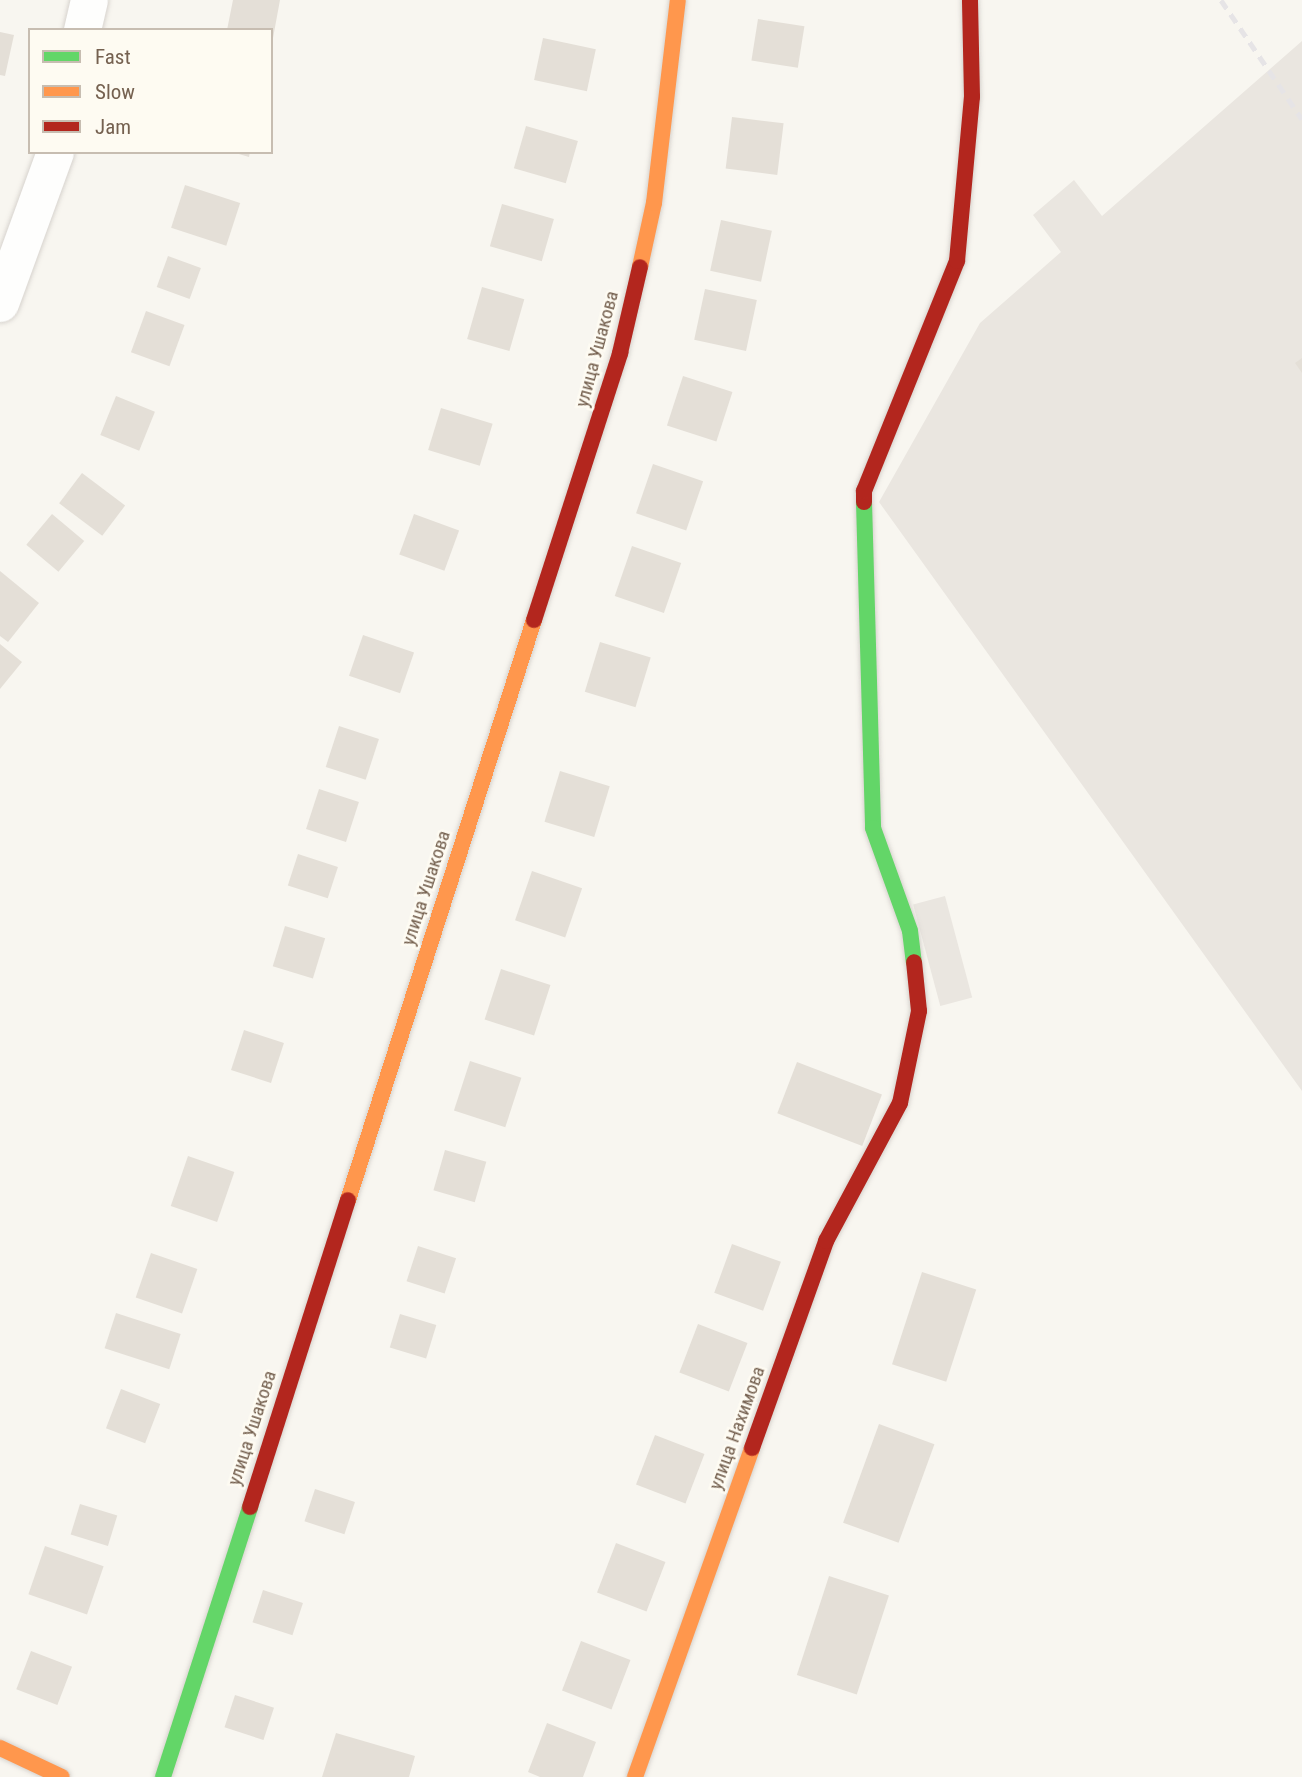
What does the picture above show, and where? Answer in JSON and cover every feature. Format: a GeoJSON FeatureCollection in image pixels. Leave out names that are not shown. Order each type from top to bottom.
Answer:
{"type":"FeatureCollection","features":[{"type":"Feature","properties":{"kind":"main road","name":"улица Ушакова"},"geometry":{"type":"LineString","coordinates":[[163,1777],[620,353],[653,203],[678,0]]}},
{"type":"Feature","properties":{"kind":"main road","name":"улица Нахимова"},"geometry":{"type":"LineString","coordinates":[[635,1777],[825,1241],[900,1103],[919,1011],[910,931],[873,828],[864,491],[957,261],[972,97],[970,0]]}},
{"type":"Feature","properties":{"kind":"main road"},"geometry":{"type":"LineString","coordinates":[[0,1748],[62,1777]]}},
{"type":"Feature","properties":{"kind":"street"},"geometry":{"type":"LineString","coordinates":[[82,28],[89,0]]}},
{"type":"Feature","properties":{"kind":"street"},"geometry":{"type":"LineString","coordinates":[[0,303],[54,154]]}},
{"type":"Feature","properties":{"kind":"shaded area"},"geometry":{"type":"Polygon","coordinates":[[[1302,41],[1302,1091],[879,502],[980,323],[1061,252],[1033,215],[1074,180],[1102,216],[1302,41]]]}},
{"type":"Feature","properties":{"kind":"shaded area"},"geometry":{"type":"Polygon","coordinates":[[[945,896],[972,997],[940,1006],[913,905],[945,896]]]}},
{"type":"Feature","properties":{"kind":"building"},"geometry":{"type":"Polygon","coordinates":[[[233,0],[280,0],[273,38],[273,28],[227,28],[233,0]]]}},
{"type":"Feature","properties":{"kind":"building"},"geometry":{"type":"Polygon","coordinates":[[[758,19],[804,26],[798,68],[751,60],[758,19]]]}},
{"type":"Feature","properties":{"kind":"building"},"geometry":{"type":"Polygon","coordinates":[[[0,32],[14,35],[5,76],[0,75],[0,32]]]}},
{"type":"Feature","properties":{"kind":"building"},"geometry":{"type":"Polygon","coordinates":[[[543,38],[596,49],[587,91],[534,80],[543,38]]]}},
{"type":"Feature","properties":{"kind":"building"},"geometry":{"type":"Polygon","coordinates":[[[732,117],[784,123],[777,175],[726,169],[732,117]]]}},
{"type":"Feature","properties":{"kind":"building"},"geometry":{"type":"Polygon","coordinates":[[[526,126],[578,141],[566,183],[514,168],[526,126]]]}},
{"type":"Feature","properties":{"kind":"building"},"geometry":{"type":"Polygon","coordinates":[[[185,185],[240,203],[226,246],[171,228],[185,185]]]}},
{"type":"Feature","properties":{"kind":"building"},"geometry":{"type":"Polygon","coordinates":[[[502,204],[554,219],[542,261],[490,246],[502,204]]]}},
{"type":"Feature","properties":{"kind":"building"},"geometry":{"type":"Polygon","coordinates":[[[721,220],[772,231],[761,282],[710,271],[721,220]]]}},
{"type":"Feature","properties":{"kind":"building"},"geometry":{"type":"Polygon","coordinates":[[[168,256],[201,268],[190,299],[157,287],[168,256]]]}},
{"type":"Feature","properties":{"kind":"building"},"geometry":{"type":"Polygon","coordinates":[[[482,287],[524,299],[509,351],[467,339],[482,287]]]}},
{"type":"Feature","properties":{"kind":"building"},"geometry":{"type":"Polygon","coordinates":[[[705,289],[757,300],[746,351],[694,340],[705,289]]]}},
{"type":"Feature","properties":{"kind":"building"},"geometry":{"type":"Polygon","coordinates":[[[146,311],[185,325],[169,366],[131,352],[146,311]]]}},
{"type":"Feature","properties":{"kind":"building"},"geometry":{"type":"Polygon","coordinates":[[[1302,358],[1302,373],[1295,363],[1302,358]]]}},
{"type":"Feature","properties":{"kind":"building"},"geometry":{"type":"Polygon","coordinates":[[[683,376],[732,392],[716,442],[667,425],[683,376]]]}},
{"type":"Feature","properties":{"kind":"building"},"geometry":{"type":"Polygon","coordinates":[[[116,396],[155,412],[139,451],[100,435],[116,396]]]}},
{"type":"Feature","properties":{"kind":"building"},"geometry":{"type":"Polygon","coordinates":[[[441,408],[493,424],[480,466],[428,450],[441,408]]]}},
{"type":"Feature","properties":{"kind":"building"},"geometry":{"type":"Polygon","coordinates":[[[653,464],[703,481],[686,530],[636,513],[653,464]]]}},
{"type":"Feature","properties":{"kind":"building"},"geometry":{"type":"Polygon","coordinates":[[[82,473],[125,505],[102,536],[59,503],[82,473]]]}},
{"type":"Feature","properties":{"kind":"building"},"geometry":{"type":"Polygon","coordinates":[[[52,514],[84,541],[58,572],[26,545],[52,514]]]}},
{"type":"Feature","properties":{"kind":"building"},"geometry":{"type":"Polygon","coordinates":[[[414,514],[459,530],[444,571],[399,554],[414,514]]]}},
{"type":"Feature","properties":{"kind":"building"},"geometry":{"type":"Polygon","coordinates":[[[632,546],[681,563],[664,613],[615,596],[632,546]]]}},
{"type":"Feature","properties":{"kind":"building"},"geometry":{"type":"Polygon","coordinates":[[[0,571],[39,603],[8,642],[0,636],[0,571]]]}},
{"type":"Feature","properties":{"kind":"building"},"geometry":{"type":"Polygon","coordinates":[[[363,635],[414,653],[400,693],[349,676],[363,635]]]}},
{"type":"Feature","properties":{"kind":"building"},"geometry":{"type":"Polygon","coordinates":[[[600,642],[651,657],[635,707],[585,692],[600,642]]]}},
{"type":"Feature","properties":{"kind":"building"},"geometry":{"type":"Polygon","coordinates":[[[0,644],[22,662],[0,689],[0,644]]]}},
{"type":"Feature","properties":{"kind":"building"},"geometry":{"type":"Polygon","coordinates":[[[339,726],[379,739],[366,780],[326,767],[339,726]]]}},
{"type":"Feature","properties":{"kind":"building"},"geometry":{"type":"Polygon","coordinates":[[[560,771],[610,786],[594,837],[545,822],[560,771]]]}},
{"type":"Feature","properties":{"kind":"building"},"geometry":{"type":"Polygon","coordinates":[[[319,789],[359,802],[346,842],[306,829],[319,789]]]}},
{"type":"Feature","properties":{"kind":"building"},"geometry":{"type":"Polygon","coordinates":[[[298,854],[338,867],[328,898],[288,885],[298,854]]]}},
{"type":"Feature","properties":{"kind":"building"},"geometry":{"type":"Polygon","coordinates":[[[532,871],[582,888],[565,937],[515,920],[532,871]]]}},
{"type":"Feature","properties":{"kind":"building"},"geometry":{"type":"Polygon","coordinates":[[[285,926],[325,938],[313,978],[273,966],[285,926]]]}},
{"type":"Feature","properties":{"kind":"building"},"geometry":{"type":"Polygon","coordinates":[[[501,969],[550,985],[534,1035],[485,1019],[501,969]]]}},
{"type":"Feature","properties":{"kind":"building"},"geometry":{"type":"Polygon","coordinates":[[[244,1030],[284,1043],[271,1083],[231,1070],[244,1030]]]}},
{"type":"Feature","properties":{"kind":"building"},"geometry":{"type":"Polygon","coordinates":[[[470,1061],[521,1078],[505,1127],[454,1110],[470,1061]]]}},
{"type":"Feature","properties":{"kind":"building"},"geometry":{"type":"Polygon","coordinates":[[[797,1062],[882,1095],[862,1146],[777,1113],[797,1062]]]}},
{"type":"Feature","properties":{"kind":"building"},"geometry":{"type":"Polygon","coordinates":[[[445,1150],[486,1162],[475,1202],[433,1190],[445,1150]]]}},
{"type":"Feature","properties":{"kind":"building"},"geometry":{"type":"Polygon","coordinates":[[[188,1156],[234,1172],[217,1222],[171,1206],[188,1156]]]}},
{"type":"Feature","properties":{"kind":"building"},"geometry":{"type":"Polygon","coordinates":[[[732,1244],[781,1262],[763,1311],[714,1293],[732,1244]]]}},
{"type":"Feature","properties":{"kind":"building"},"geometry":{"type":"Polygon","coordinates":[[[418,1246],[456,1258],[445,1294],[407,1281],[418,1246]]]}},
{"type":"Feature","properties":{"kind":"building"},"geometry":{"type":"Polygon","coordinates":[[[151,1253],[197,1269],[182,1313],[136,1297],[151,1253]]]}},
{"type":"Feature","properties":{"kind":"building"},"geometry":{"type":"Polygon","coordinates":[[[922,1272],[976,1290],[946,1382],[892,1364],[922,1272]]]}},
{"type":"Feature","properties":{"kind":"building"},"geometry":{"type":"Polygon","coordinates":[[[116,1313],[181,1334],[169,1369],[105,1348],[116,1313]]]}},
{"type":"Feature","properties":{"kind":"building"},"geometry":{"type":"Polygon","coordinates":[[[400,1314],[436,1325],[426,1359],[390,1347],[400,1314]]]}},
{"type":"Feature","properties":{"kind":"building"},"geometry":{"type":"Polygon","coordinates":[[[698,1324],[747,1343],[729,1392],[679,1373],[698,1324]]]}},
{"type":"Feature","properties":{"kind":"building"},"geometry":{"type":"Polygon","coordinates":[[[121,1389],[160,1404],[145,1443],[106,1428],[121,1389]]]}},
{"type":"Feature","properties":{"kind":"building"},"geometry":{"type":"Polygon","coordinates":[[[879,1424],[934,1444],[899,1543],[843,1523],[879,1424]]]}},
{"type":"Feature","properties":{"kind":"building"},"geometry":{"type":"Polygon","coordinates":[[[655,1435],[704,1454],[685,1503],[636,1484],[655,1435]]]}},
{"type":"Feature","properties":{"kind":"building"},"geometry":{"type":"Polygon","coordinates":[[[315,1489],[355,1502],[344,1534],[304,1521],[315,1489]]]}},
{"type":"Feature","properties":{"kind":"building"},"geometry":{"type":"Polygon","coordinates":[[[80,1504],[117,1515],[108,1546],[71,1535],[80,1504]]]}},
{"type":"Feature","properties":{"kind":"building"},"geometry":{"type":"Polygon","coordinates":[[[616,1543],[665,1562],[646,1611],[597,1592],[616,1543]]]}},
{"type":"Feature","properties":{"kind":"building"},"geometry":{"type":"Polygon","coordinates":[[[45,1546],[104,1566],[87,1614],[28,1594],[45,1546]]]}},
{"type":"Feature","properties":{"kind":"building"},"geometry":{"type":"Polygon","coordinates":[[[829,1576],[889,1595],[857,1694],[797,1675],[829,1576]]]}},
{"type":"Feature","properties":{"kind":"building"},"geometry":{"type":"Polygon","coordinates":[[[263,1590],[303,1603],[292,1635],[252,1622],[263,1590]]]}},
{"type":"Feature","properties":{"kind":"building"},"geometry":{"type":"Polygon","coordinates":[[[581,1641],[630,1660],[611,1709],[562,1690],[581,1641]]]}},
{"type":"Feature","properties":{"kind":"building"},"geometry":{"type":"Polygon","coordinates":[[[31,1651],[72,1667],[57,1705],[16,1689],[31,1651]]]}},
{"type":"Feature","properties":{"kind":"building"},"geometry":{"type":"Polygon","coordinates":[[[235,1695],[274,1708],[263,1740],[224,1727],[235,1695]]]}},
{"type":"Feature","properties":{"kind":"building"},"geometry":{"type":"Polygon","coordinates":[[[547,1723],[596,1742],[583,1777],[540,1777],[528,1772],[547,1723]]]}},
{"type":"Feature","properties":{"kind":"building"},"geometry":{"type":"Polygon","coordinates":[[[336,1733],[415,1756],[409,1777],[322,1777],[336,1733]]]}},
{"type":"Feature","properties":{"kind":"railway"},"geometry":{"type":"LineString","coordinates":[[1221,0],[1302,119]]}},
{"type":"Feature","properties":{"kind":"traffic: fast"},"geometry":{"type":"LineString","coordinates":[[864,502],[873,828],[910,931],[914,962]]}},
{"type":"Feature","properties":{"kind":"traffic: fast"},"geometry":{"type":"LineString","coordinates":[[163,1777],[250,1507]]}},
{"type":"Feature","properties":{"kind":"traffic: slow"},"geometry":{"type":"LineString","coordinates":[[640,267],[654,203],[678,0]]}},
{"type":"Feature","properties":{"kind":"traffic: slow"},"geometry":{"type":"LineString","coordinates":[[348,1200],[534,620]]}},
{"type":"Feature","properties":{"kind":"traffic: slow"},"geometry":{"type":"LineString","coordinates":[[635,1777],[752,1448]]}},
{"type":"Feature","properties":{"kind":"traffic: slow"},"geometry":{"type":"LineString","coordinates":[[0,1748],[62,1777]]}},
{"type":"Feature","properties":{"kind":"traffic: jam"},"geometry":{"type":"LineString","coordinates":[[864,502],[864,491],[957,261],[972,97],[970,0]]}},
{"type":"Feature","properties":{"kind":"traffic: jam"},"geometry":{"type":"LineString","coordinates":[[534,620],[620,353],[640,267]]}},
{"type":"Feature","properties":{"kind":"traffic: jam"},"geometry":{"type":"LineString","coordinates":[[752,1448],[826,1241],[900,1103],[919,1011],[914,962]]}},
{"type":"Feature","properties":{"kind":"traffic: jam"},"geometry":{"type":"LineString","coordinates":[[250,1507],[348,1200]]}}]}
